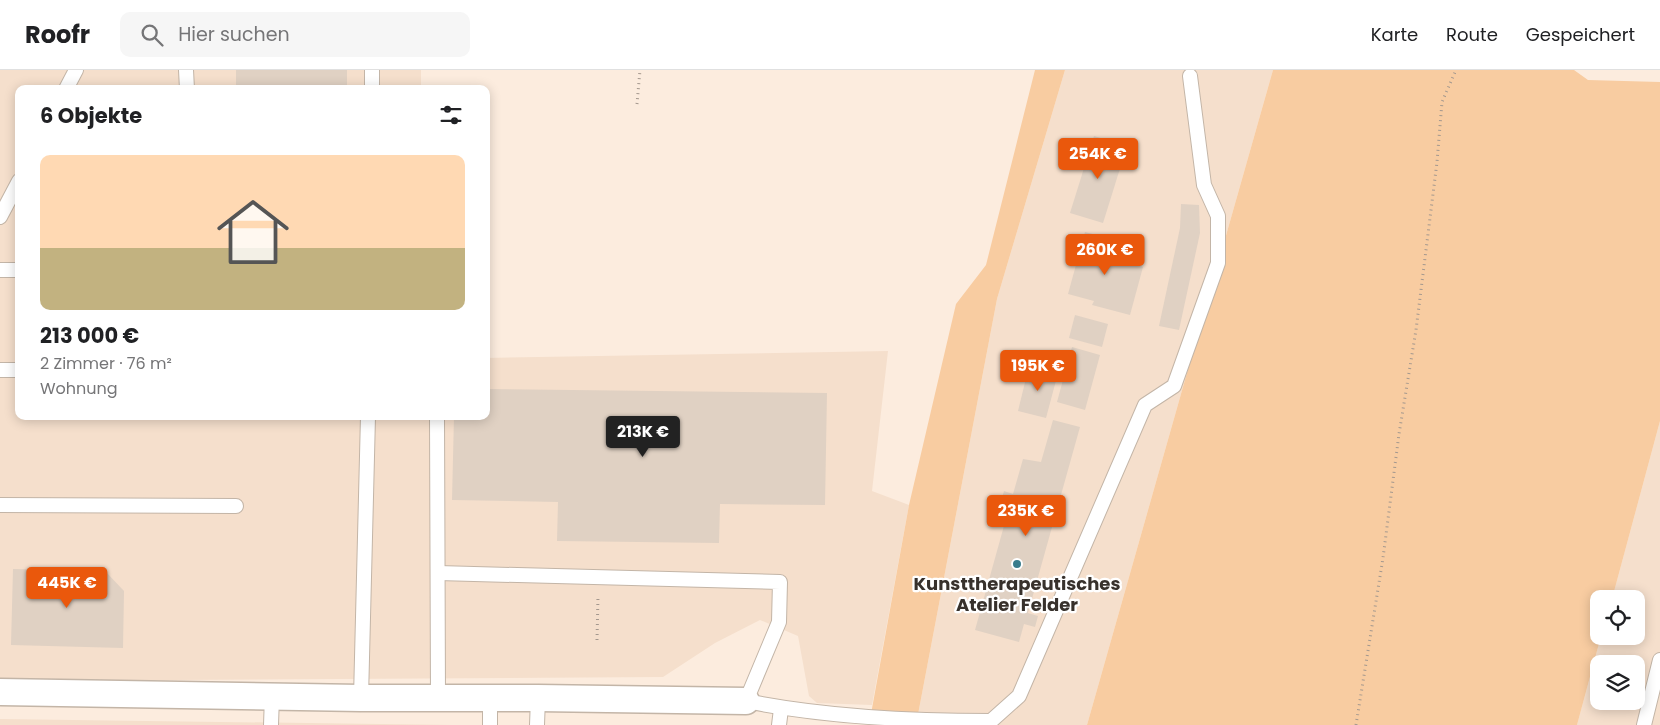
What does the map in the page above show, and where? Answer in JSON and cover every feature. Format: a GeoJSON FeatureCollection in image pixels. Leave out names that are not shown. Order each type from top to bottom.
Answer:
{"type":"FeatureCollection","features":[{"type":"Feature","properties":{"kind":"street"},"geometry":{"type":"LineString","coordinates":[[0,692],[746,702]]}},
{"type":"Feature","properties":{"kind":"lane"},"geometry":{"type":"LineString","coordinates":[[68,85],[76,70]]}},
{"type":"Feature","properties":{"kind":"lane"},"geometry":{"type":"LineString","coordinates":[[186,70],[187,85]]}},
{"type":"Feature","properties":{"kind":"lane"},"geometry":{"type":"LineString","coordinates":[[372,70],[372,85]]}},
{"type":"Feature","properties":{"kind":"lane"},"geometry":{"type":"LineString","coordinates":[[438,573],[780,582],[779,622],[746,702],[781,708],[927,721],[991,721],[1019,696],[1145,405],[1174,386],[1218,263],[1218,216],[1204,185],[1190,76]]}},
{"type":"Feature","properties":{"kind":"lane"},"geometry":{"type":"LineString","coordinates":[[0,217],[15,189]]}},
{"type":"Feature","properties":{"kind":"lane"},"geometry":{"type":"LineString","coordinates":[[0,270],[15,270]]}},
{"type":"Feature","properties":{"kind":"lane"},"geometry":{"type":"LineString","coordinates":[[0,370],[15,370]]}},
{"type":"Feature","properties":{"kind":"lane"},"geometry":{"type":"LineString","coordinates":[[361,698],[368,420]]}},
{"type":"Feature","properties":{"kind":"lane"},"geometry":{"type":"LineString","coordinates":[[437,420],[438,698]]}},
{"type":"Feature","properties":{"kind":"lane"},"geometry":{"type":"LineString","coordinates":[[0,505],[236,506]]}},
{"type":"Feature","properties":{"kind":"lane"},"geometry":{"type":"LineString","coordinates":[[1644,725],[1660,660]]}},
{"type":"Feature","properties":{"kind":"lane"},"geometry":{"type":"LineString","coordinates":[[271,725],[272,696]]}},
{"type":"Feature","properties":{"kind":"lane"},"geometry":{"type":"LineString","coordinates":[[537,725],[538,698]]}},
{"type":"Feature","properties":{"kind":"lane"},"geometry":{"type":"LineString","coordinates":[[490,699],[490,725]]}},
{"type":"Feature","properties":{"kind":"lane"},"geometry":{"type":"LineString","coordinates":[[779,725],[781,708]]}},
{"type":"Feature","properties":{"kind":"path"},"geometry":{"type":"LineString","coordinates":[[637,104],[640,70]]}},
{"type":"Feature","properties":{"kind":"path"},"geometry":{"type":"LineString","coordinates":[[1356,725],[1416,330],[1438,162],[1442,102],[1456,70]]}},
{"type":"Feature","properties":{"kind":"path"},"geometry":{"type":"LineString","coordinates":[[596,640],[599,577]]}},
{"type":"Feature","properties":{"kind":"shaded area"},"geometry":{"type":"Polygon","coordinates":[[[0,70],[421,70],[421,85],[15,85],[15,420],[490,420],[490,358],[888,351],[872,491],[909,505],[872,705],[817,703],[809,696],[798,636],[760,620],[715,643],[663,677],[0,681],[0,70]]]}},
{"type":"Feature","properties":{"kind":"shaded area"},"geometry":{"type":"Polygon","coordinates":[[[1035,70],[1065,70],[997,299],[916,725],[869,725],[909,505],[956,304],[986,265],[1035,70]]]}},
{"type":"Feature","properties":{"kind":"shaded area"},"geometry":{"type":"Polygon","coordinates":[[[1065,70],[1273,70],[1087,725],[916,725],[997,299],[1065,70]]]}},
{"type":"Feature","properties":{"kind":"shaded area"},"geometry":{"type":"Polygon","coordinates":[[[1273,70],[1574,70],[1588,80],[1660,82],[1660,421],[1614,590],[1590,590],[1590,645],[1599,645],[1596,655],[1590,655],[1590,677],[1577,725],[1087,725],[1273,70]]]}},
{"type":"Feature","properties":{"kind":"shaded area"},"geometry":{"type":"Polygon","coordinates":[[[1660,421],[1660,725],[1577,725],[1590,677],[1590,710],[1645,710],[1645,655],[1596,655],[1599,645],[1645,645],[1645,590],[1614,590],[1660,421]]]}},
{"type":"Feature","properties":{"kind":"shaded area"},"geometry":{"type":"Polygon","coordinates":[[[0,719],[452,725],[0,725],[0,719]]]}},
{"type":"Feature","properties":{"kind":"building"},"geometry":{"type":"Polygon","coordinates":[[[236,70],[347,70],[347,85],[236,85],[236,70]]]}},
{"type":"Feature","properties":{"kind":"building"},"geometry":{"type":"Polygon","coordinates":[[[1094,136],[1127,146],[1103,223],[1070,213],[1094,136]]]}},
{"type":"Feature","properties":{"kind":"building"},"geometry":{"type":"Polygon","coordinates":[[[1181,204],[1199,205],[1200,233],[1179,330],[1159,326],[1180,228],[1181,204]]]}},
{"type":"Feature","properties":{"kind":"building"},"geometry":{"type":"Polygon","coordinates":[[[1085,232],[1115,240],[1112,252],[1127,256],[1126,262],[1143,267],[1130,315],[1092,305],[1094,301],[1068,294],[1085,232]]]}},
{"type":"Feature","properties":{"kind":"building"},"geometry":{"type":"Polygon","coordinates":[[[1075,315],[1108,324],[1102,347],[1069,338],[1075,315]]]}},
{"type":"Feature","properties":{"kind":"building"},"geometry":{"type":"Polygon","coordinates":[[[1072,347],[1100,355],[1085,410],[1057,402],[1072,347]]]}},
{"type":"Feature","properties":{"kind":"building"},"geometry":{"type":"Polygon","coordinates":[[[1029,366],[1058,373],[1046,418],[1018,411],[1029,366]]]}},
{"type":"Feature","properties":{"kind":"building"},"geometry":{"type":"Polygon","coordinates":[[[490,389],[827,393],[825,505],[720,504],[719,543],[557,541],[558,502],[452,500],[454,420],[490,420],[490,389]]]}},
{"type":"Feature","properties":{"kind":"building","name":"Kunsttherapeutisches Atelier Felder"},"geometry":{"type":"Polygon","coordinates":[[[1053,420],[1080,427],[1028,613],[1038,616],[1035,627],[1024,624],[1019,642],[975,630],[1007,515],[998,512],[1004,491],[1013,494],[1023,459],[1041,462],[1053,420]]]}},
{"type":"Feature","properties":{"kind":"building"},"geometry":{"type":"Polygon","coordinates":[[[13,569],[105,571],[124,591],[123,648],[11,645],[13,569]]]}},
{"type":"Feature","properties":{"kind":"place","name":"Kunsttherapeutisches Atelier Felder"},"geometry":{"type":"Point","coordinates":[1017,564]}}]}
